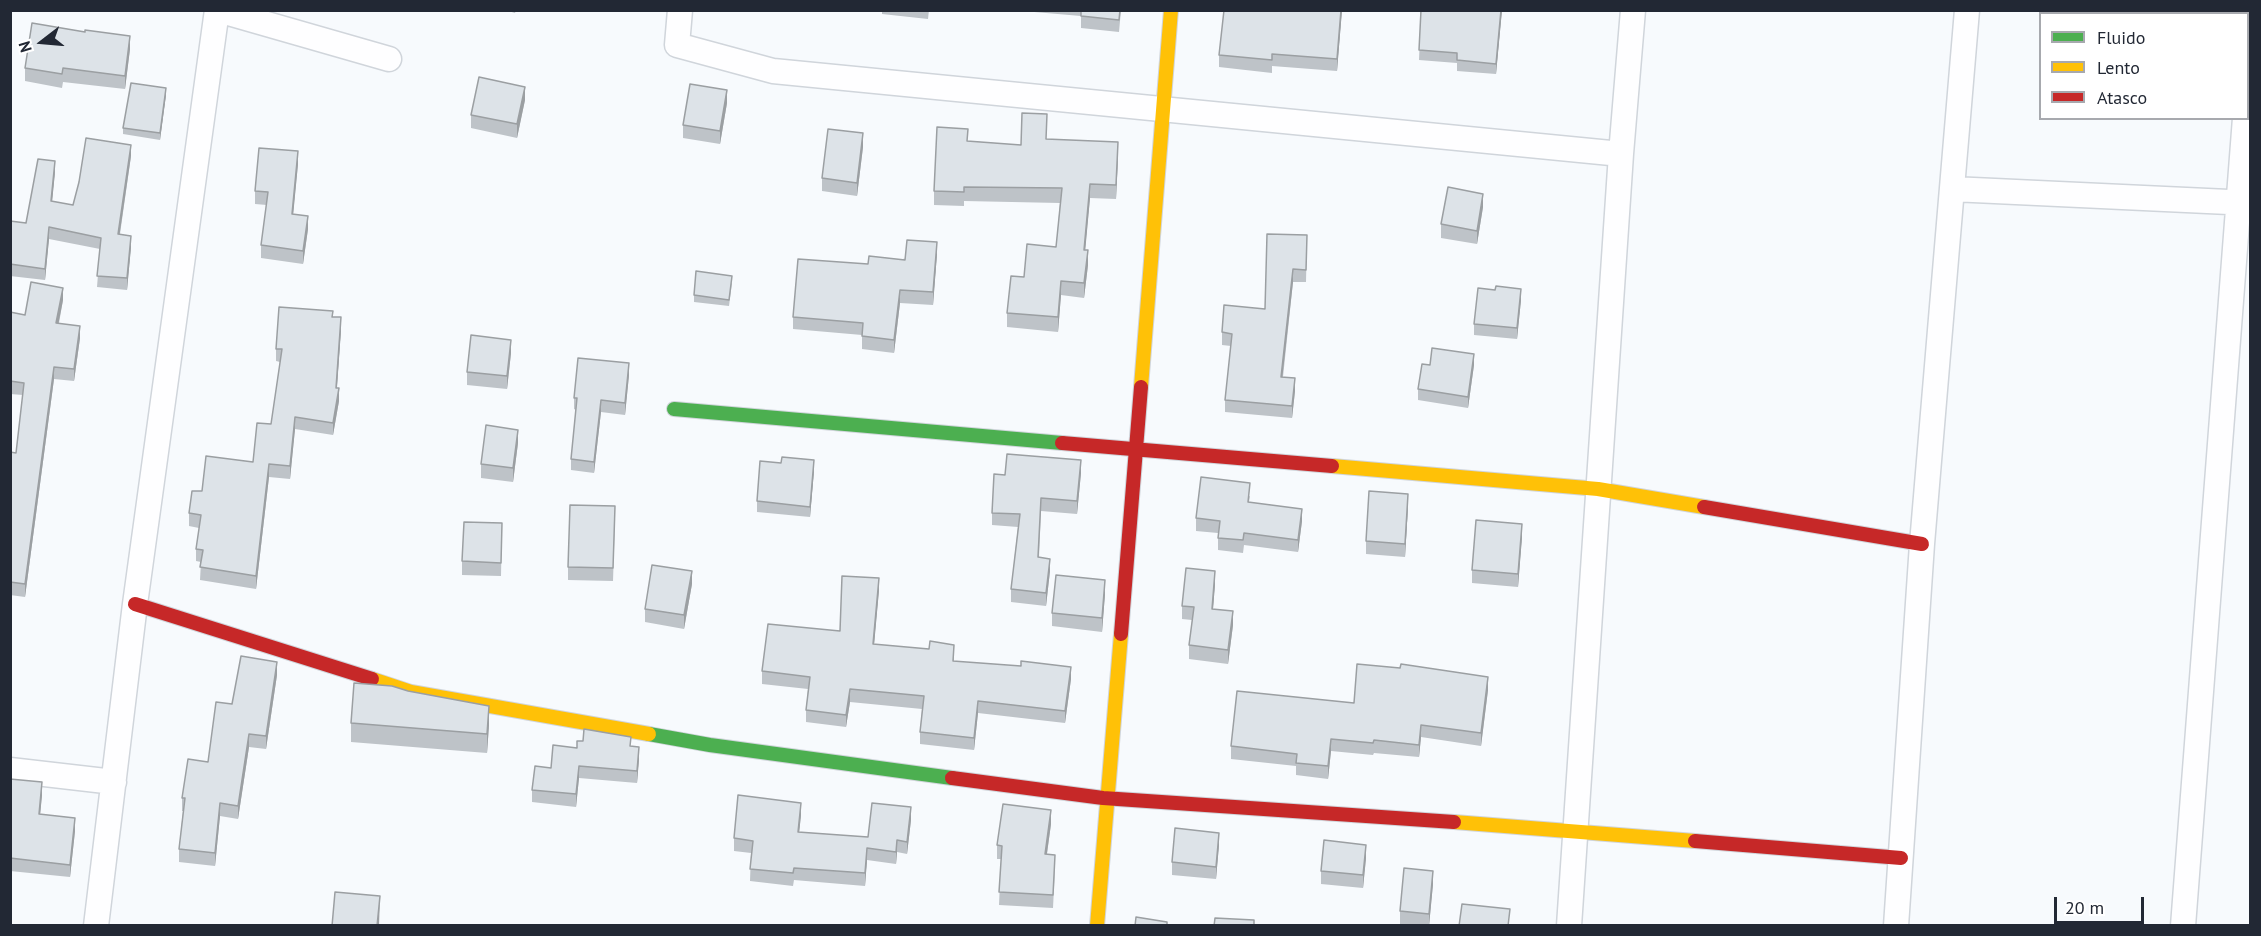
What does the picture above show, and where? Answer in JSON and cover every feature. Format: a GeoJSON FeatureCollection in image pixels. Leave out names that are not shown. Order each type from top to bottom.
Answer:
{"type":"FeatureCollection","features":[{"type":"Feature","properties":{"kind":"street"},"geometry":{"type":"LineString","coordinates":[[96,926],[135,604],[217,10],[389,59]]}},
{"type":"Feature","properties":{"kind":"street"},"geometry":{"type":"LineString","coordinates":[[680,10],[677,45],[773,71],[1621,154]]}},
{"type":"Feature","properties":{"kind":"street"},"geometry":{"type":"LineString","coordinates":[[1097,926],[1172,10]]}},
{"type":"Feature","properties":{"kind":"street"},"geometry":{"type":"LineString","coordinates":[[1569,926],[1621,154],[1633,10]]}},
{"type":"Feature","properties":{"kind":"street"},"geometry":{"type":"LineString","coordinates":[[1896,926],[1922,544],[1967,10]]}},
{"type":"Feature","properties":{"kind":"street"},"geometry":{"type":"LineString","coordinates":[[2183,926],[2244,203],[2245,120]]}},
{"type":"Feature","properties":{"kind":"street"},"geometry":{"type":"LineString","coordinates":[[1952,189],[2244,203]]}},
{"type":"Feature","properties":{"kind":"street"},"geometry":{"type":"LineString","coordinates":[[674,409],[1598,489],[1922,544]]}},
{"type":"Feature","properties":{"kind":"street"},"geometry":{"type":"LineString","coordinates":[[135,604],[411,692],[710,745],[1107,798],[1576,831],[1901,858]]}},
{"type":"Feature","properties":{"kind":"street"},"geometry":{"type":"LineString","coordinates":[[10,770],[114,782]]}},
{"type":"Feature","properties":{"kind":"building"},"geometry":{"type":"Polygon","coordinates":[[[1081,10],[1120,10],[1119,20],[1081,16],[1081,10]]]}},
{"type":"Feature","properties":{"kind":"building"},"geometry":{"type":"Polygon","coordinates":[[[1224,10],[1341,10],[1337,59],[1272,54],[1272,60],[1219,55],[1224,10]]]}},
{"type":"Feature","properties":{"kind":"building"},"geometry":{"type":"Polygon","coordinates":[[[1421,10],[1501,10],[1496,64],[1457,60],[1457,53],[1419,50],[1421,10]]]}},
{"type":"Feature","properties":{"kind":"building"},"geometry":{"type":"Polygon","coordinates":[[[32,23],[85,32],[85,30],[130,36],[125,76],[63,68],[62,74],[25,68],[32,23]]]}},
{"type":"Feature","properties":{"kind":"building"},"geometry":{"type":"Polygon","coordinates":[[[479,77],[525,87],[517,124],[471,115],[479,77]]]}},
{"type":"Feature","properties":{"kind":"building"},"geometry":{"type":"Polygon","coordinates":[[[131,83],[166,88],[160,133],[123,128],[131,83]]]}},
{"type":"Feature","properties":{"kind":"building"},"geometry":{"type":"Polygon","coordinates":[[[690,84],[727,90],[720,131],[683,125],[690,84]]]}},
{"type":"Feature","properties":{"kind":"building"},"geometry":{"type":"Polygon","coordinates":[[[1022,113],[1047,114],[1046,139],[1118,142],[1116,185],[1090,184],[1084,250],[1088,250],[1084,283],[1061,281],[1058,317],[1007,313],[1011,276],[1024,277],[1027,244],[1056,247],[1062,188],[964,187],[964,192],[934,191],[937,127],[968,129],[967,141],[1021,145],[1022,113]]]}},
{"type":"Feature","properties":{"kind":"building"},"geometry":{"type":"Polygon","coordinates":[[[828,129],[863,133],[857,183],[822,178],[828,129]]]}},
{"type":"Feature","properties":{"kind":"building"},"geometry":{"type":"Polygon","coordinates":[[[86,138],[131,145],[118,234],[131,236],[127,278],[97,276],[101,238],[49,227],[45,269],[10,264],[10,221],[26,223],[38,159],[55,161],[51,201],[73,205],[86,138]]]}},
{"type":"Feature","properties":{"kind":"building"},"geometry":{"type":"Polygon","coordinates":[[[259,148],[298,151],[292,214],[308,216],[303,251],[261,245],[268,192],[255,191],[259,148]]]}},
{"type":"Feature","properties":{"kind":"building"},"geometry":{"type":"Polygon","coordinates":[[[1448,187],[1483,194],[1477,231],[1441,224],[1448,187]]]}},
{"type":"Feature","properties":{"kind":"building"},"geometry":{"type":"Polygon","coordinates":[[[1267,234],[1307,235],[1306,270],[1293,269],[1281,377],[1295,378],[1292,406],[1225,400],[1232,334],[1222,332],[1224,305],[1265,309],[1267,234]]]}},
{"type":"Feature","properties":{"kind":"building"},"geometry":{"type":"Polygon","coordinates":[[[907,240],[937,242],[933,292],[900,290],[894,340],[862,336],[863,323],[793,317],[798,259],[868,264],[869,256],[905,260],[907,240]]]}},
{"type":"Feature","properties":{"kind":"building"},"geometry":{"type":"Polygon","coordinates":[[[696,271],[732,276],[729,300],[694,295],[696,271]]]}},
{"type":"Feature","properties":{"kind":"building"},"geometry":{"type":"Polygon","coordinates":[[[31,282],[63,288],[56,323],[80,326],[74,369],[54,367],[25,584],[10,582],[10,452],[16,453],[24,383],[10,381],[10,312],[25,315],[31,282]]]}},
{"type":"Feature","properties":{"kind":"building"},"geometry":{"type":"Polygon","coordinates":[[[1496,286],[1521,289],[1517,328],[1474,324],[1478,288],[1495,290],[1496,286]]]}},
{"type":"Feature","properties":{"kind":"building"},"geometry":{"type":"Polygon","coordinates":[[[279,307],[333,311],[332,317],[341,317],[336,388],[339,388],[333,423],[295,417],[290,466],[269,464],[256,576],[200,567],[203,550],[196,549],[201,515],[189,513],[192,491],[202,491],[206,456],[253,462],[257,423],[271,424],[282,349],[276,349],[279,307]]]}},
{"type":"Feature","properties":{"kind":"building"},"geometry":{"type":"Polygon","coordinates":[[[471,335],[511,340],[507,376],[467,372],[471,335]]]}},
{"type":"Feature","properties":{"kind":"building"},"geometry":{"type":"Polygon","coordinates":[[[1432,348],[1474,354],[1468,397],[1418,389],[1422,364],[1430,365],[1432,348]]]}},
{"type":"Feature","properties":{"kind":"building"},"geometry":{"type":"Polygon","coordinates":[[[578,358],[629,363],[625,403],[601,400],[594,462],[571,459],[578,358]]]}},
{"type":"Feature","properties":{"kind":"building"},"geometry":{"type":"Polygon","coordinates":[[[486,425],[518,430],[513,468],[481,464],[486,425]]]}},
{"type":"Feature","properties":{"kind":"building"},"geometry":{"type":"Polygon","coordinates":[[[1007,454],[1081,460],[1077,501],[1041,498],[1038,557],[1050,559],[1046,593],[1011,589],[1020,514],[992,513],[994,474],[1005,475],[1007,454]]]}},
{"type":"Feature","properties":{"kind":"building"},"geometry":{"type":"Polygon","coordinates":[[[782,457],[814,460],[810,507],[757,501],[760,461],[781,463],[782,457]]]}},
{"type":"Feature","properties":{"kind":"building"},"geometry":{"type":"Polygon","coordinates":[[[1201,477],[1250,483],[1248,502],[1302,509],[1298,540],[1244,533],[1243,540],[1218,538],[1220,521],[1196,518],[1201,477]]]}},
{"type":"Feature","properties":{"kind":"building"},"geometry":{"type":"Polygon","coordinates":[[[1369,491],[1408,494],[1405,544],[1366,541],[1369,491]]]}},
{"type":"Feature","properties":{"kind":"building"},"geometry":{"type":"Polygon","coordinates":[[[570,505],[615,506],[613,568],[568,567],[570,505]]]}},
{"type":"Feature","properties":{"kind":"building"},"geometry":{"type":"Polygon","coordinates":[[[1476,520],[1522,524],[1518,574],[1472,570],[1476,520]]]}},
{"type":"Feature","properties":{"kind":"building"},"geometry":{"type":"Polygon","coordinates":[[[464,522],[502,523],[501,563],[462,561],[464,522]]]}},
{"type":"Feature","properties":{"kind":"building"},"geometry":{"type":"Polygon","coordinates":[[[652,565],[692,571],[684,615],[645,609],[652,565]]]}},
{"type":"Feature","properties":{"kind":"building"},"geometry":{"type":"Polygon","coordinates":[[[1186,568],[1215,571],[1212,609],[1233,611],[1228,650],[1189,645],[1194,607],[1182,606],[1186,568]]]}},
{"type":"Feature","properties":{"kind":"building"},"geometry":{"type":"Polygon","coordinates":[[[1056,575],[1105,580],[1102,618],[1052,613],[1056,575]]]}},
{"type":"Feature","properties":{"kind":"building"},"geometry":{"type":"Polygon","coordinates":[[[842,576],[879,578],[873,644],[929,649],[930,641],[954,645],[953,661],[1021,666],[1021,661],[1071,667],[1065,711],[978,701],[974,738],[920,732],[924,696],[850,689],[846,715],[806,710],[810,677],[762,671],[768,624],[840,631],[842,576]]]}},
{"type":"Feature","properties":{"kind":"building"},"geometry":{"type":"Polygon","coordinates":[[[241,656],[277,662],[266,736],[249,734],[238,806],[220,803],[215,853],[179,849],[185,798],[182,798],[188,759],[208,762],[216,702],[232,704],[241,656]]]}},
{"type":"Feature","properties":{"kind":"building"},"geometry":{"type":"Polygon","coordinates":[[[1357,664],[1400,668],[1401,664],[1488,677],[1481,733],[1421,725],[1419,745],[1374,740],[1373,743],[1331,739],[1328,766],[1296,763],[1297,754],[1231,746],[1237,691],[1354,703],[1357,664]]]}},
{"type":"Feature","properties":{"kind":"building"},"geometry":{"type":"Polygon","coordinates":[[[354,683],[392,686],[489,706],[487,734],[351,723],[354,683]]]}},
{"type":"Feature","properties":{"kind":"building"},"geometry":{"type":"Polygon","coordinates":[[[584,729],[631,737],[630,746],[639,747],[637,771],[579,766],[576,794],[532,790],[535,766],[551,768],[553,745],[577,748],[577,741],[583,741],[584,729]]]}},
{"type":"Feature","properties":{"kind":"building"},"geometry":{"type":"Polygon","coordinates":[[[10,779],[42,782],[39,814],[75,818],[70,865],[10,858],[10,779]]]}},
{"type":"Feature","properties":{"kind":"building"},"geometry":{"type":"Polygon","coordinates":[[[738,795],[801,803],[798,832],[868,837],[872,803],[911,807],[907,842],[897,840],[896,852],[867,848],[865,873],[794,868],[793,873],[750,869],[753,841],[734,838],[738,795]]]}},
{"type":"Feature","properties":{"kind":"building"},"geometry":{"type":"Polygon","coordinates":[[[1003,804],[1051,810],[1045,854],[1055,855],[1053,895],[999,892],[1002,846],[997,845],[1003,804]]]}},
{"type":"Feature","properties":{"kind":"building"},"geometry":{"type":"Polygon","coordinates":[[[1175,828],[1219,833],[1216,867],[1172,862],[1175,828]]]}},
{"type":"Feature","properties":{"kind":"building"},"geometry":{"type":"Polygon","coordinates":[[[1324,840],[1366,845],[1363,875],[1321,871],[1324,840]]]}},
{"type":"Feature","properties":{"kind":"building"},"geometry":{"type":"Polygon","coordinates":[[[1404,868],[1433,871],[1429,914],[1400,911],[1404,868]]]}},
{"type":"Feature","properties":{"kind":"building"},"geometry":{"type":"Polygon","coordinates":[[[335,892],[380,896],[377,926],[332,926],[335,892]]]}},
{"type":"Feature","properties":{"kind":"building"},"geometry":{"type":"Polygon","coordinates":[[[1462,904],[1510,909],[1508,926],[1459,926],[1462,904]]]}},
{"type":"Feature","properties":{"kind":"building"},"geometry":{"type":"Polygon","coordinates":[[[1136,917],[1167,922],[1167,926],[1135,926],[1136,917]]]}},
{"type":"Feature","properties":{"kind":"building"},"geometry":{"type":"Polygon","coordinates":[[[1215,918],[1254,920],[1254,926],[1214,926],[1215,918]]]}},
{"type":"Feature","properties":{"kind":"traffic: fast"},"geometry":{"type":"LineString","coordinates":[[674,409],[1062,443]]}},
{"type":"Feature","properties":{"kind":"traffic: fast"},"geometry":{"type":"LineString","coordinates":[[649,734],[710,745],[952,778]]}},
{"type":"Feature","properties":{"kind":"traffic: slow"},"geometry":{"type":"LineString","coordinates":[[1141,387],[1171,10]]}},
{"type":"Feature","properties":{"kind":"traffic: slow"},"geometry":{"type":"LineString","coordinates":[[1332,466],[1598,489],[1704,507]]}},
{"type":"Feature","properties":{"kind":"traffic: slow"},"geometry":{"type":"LineString","coordinates":[[1097,926],[1121,634]]}},
{"type":"Feature","properties":{"kind":"traffic: slow"},"geometry":{"type":"LineString","coordinates":[[372,679],[411,692],[649,734]]}},
{"type":"Feature","properties":{"kind":"traffic: slow"},"geometry":{"type":"LineString","coordinates":[[1454,822],[1695,841]]}},
{"type":"Feature","properties":{"kind":"traffic: jam"},"geometry":{"type":"LineString","coordinates":[[1121,634],[1141,387]]}},
{"type":"Feature","properties":{"kind":"traffic: jam"},"geometry":{"type":"LineString","coordinates":[[1062,443],[1332,466]]}},
{"type":"Feature","properties":{"kind":"traffic: jam"},"geometry":{"type":"LineString","coordinates":[[1704,507],[1922,544]]}},
{"type":"Feature","properties":{"kind":"traffic: jam"},"geometry":{"type":"LineString","coordinates":[[135,604],[372,679]]}},
{"type":"Feature","properties":{"kind":"traffic: jam"},"geometry":{"type":"LineString","coordinates":[[952,778],[1103,798],[1454,822]]}},
{"type":"Feature","properties":{"kind":"traffic: jam"},"geometry":{"type":"LineString","coordinates":[[1695,841],[1901,858]]}}]}
